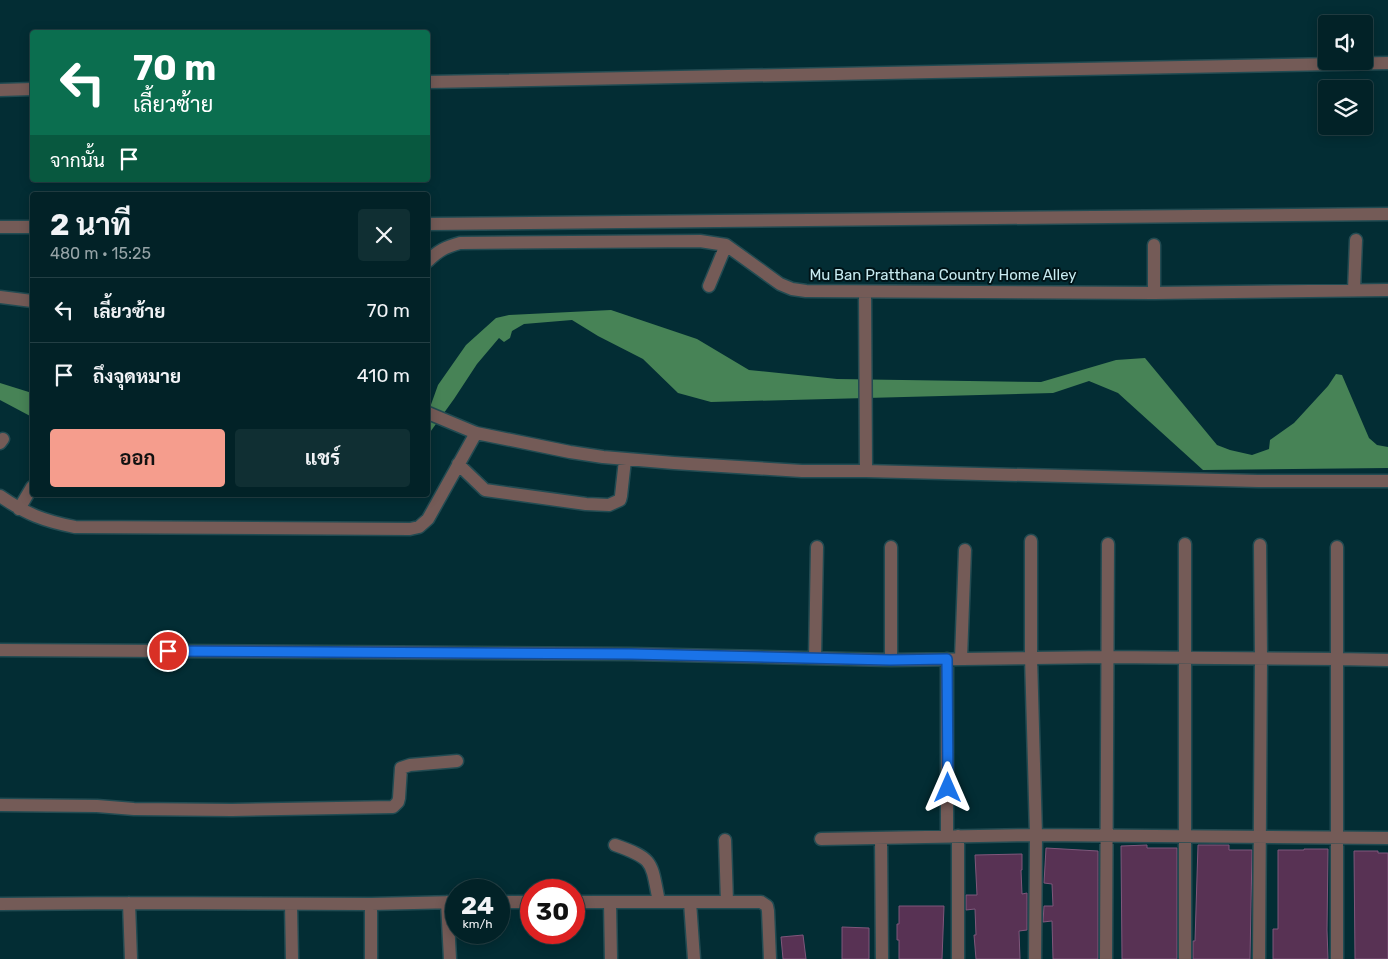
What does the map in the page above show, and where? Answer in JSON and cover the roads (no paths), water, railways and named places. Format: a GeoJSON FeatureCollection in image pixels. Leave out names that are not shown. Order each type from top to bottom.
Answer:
{"type":"FeatureCollection","features":[{"type":"Feature","properties":{"kind":"street"},"geometry":{"type":"LineString","coordinates":[[430,82],[1388,63]]}},
{"type":"Feature","properties":{"kind":"street"},"geometry":{"type":"LineString","coordinates":[[0,90],[30,89]]}},
{"type":"Feature","properties":{"kind":"street"},"geometry":{"type":"LineString","coordinates":[[430,224],[1388,214]]}},
{"type":"Feature","properties":{"kind":"street"},"geometry":{"type":"LineString","coordinates":[[0,227],[30,227]]}},
{"type":"Feature","properties":{"kind":"street"},"geometry":{"type":"LineString","coordinates":[[1354,290],[1356,240]]}},
{"type":"Feature","properties":{"kind":"street","name":"Mu Ban Pratthana Country Home Alley"},"geometry":{"type":"LineString","coordinates":[[430,259],[436,252],[460,243],[700,241],[726,245],[780,284],[792,289],[806,291],[1154,293],[1388,290]]}},
{"type":"Feature","properties":{"kind":"street"},"geometry":{"type":"LineString","coordinates":[[709,286],[726,245]]}},
{"type":"Feature","properties":{"kind":"street"},"geometry":{"type":"LineString","coordinates":[[1154,245],[1154,293]]}},
{"type":"Feature","properties":{"kind":"street"},"geometry":{"type":"LineString","coordinates":[[865,292],[866,471]]}},
{"type":"Feature","properties":{"kind":"street"},"geometry":{"type":"LineString","coordinates":[[0,297],[30,301]]}},
{"type":"Feature","properties":{"kind":"street"},"geometry":{"type":"LineString","coordinates":[[430,414],[476,433],[570,452],[625,460],[802,471],[1238,480],[1388,481]]}},
{"type":"Feature","properties":{"kind":"street"},"geometry":{"type":"LineString","coordinates":[[0,496],[19,509],[44,520],[75,527],[410,529],[419,527],[428,520],[476,433]]}},
{"type":"Feature","properties":{"kind":"street"},"geometry":{"type":"LineString","coordinates":[[458,464],[485,490],[586,504],[609,505],[620,500],[625,460]]}},
{"type":"Feature","properties":{"kind":"street"},"geometry":{"type":"LineString","coordinates":[[19,509],[30,490]]}},
{"type":"Feature","properties":{"kind":"street"},"geometry":{"type":"LineString","coordinates":[[1030,540],[1036,834],[1035,959]]}},
{"type":"Feature","properties":{"kind":"street"},"geometry":{"type":"LineString","coordinates":[[1106,959],[1108,544]]}},
{"type":"Feature","properties":{"kind":"street"},"geometry":{"type":"LineString","coordinates":[[1185,544],[1185,959]]}},
{"type":"Feature","properties":{"kind":"street"},"geometry":{"type":"LineString","coordinates":[[1259,959],[1260,545]]}},
{"type":"Feature","properties":{"kind":"street"},"geometry":{"type":"LineString","coordinates":[[815,658],[817,547]]}},
{"type":"Feature","properties":{"kind":"street"},"geometry":{"type":"LineString","coordinates":[[890,660],[891,547]]}},
{"type":"Feature","properties":{"kind":"street"},"geometry":{"type":"LineString","coordinates":[[1337,959],[1338,547]]}},
{"type":"Feature","properties":{"kind":"street"},"geometry":{"type":"LineString","coordinates":[[961,658],[965,550]]}},
{"type":"Feature","properties":{"kind":"street"},"geometry":{"type":"LineString","coordinates":[[0,650],[631,654],[890,660],[1107,657],[1388,660]]}},
{"type":"Feature","properties":{"kind":"street"},"geometry":{"type":"LineString","coordinates":[[947,659],[958,959]]}},
{"type":"Feature","properties":{"kind":"street"},"geometry":{"type":"LineString","coordinates":[[0,805],[232,810],[393,807],[400,798],[402,768],[410,765],[457,761]]}},
{"type":"Feature","properties":{"kind":"street"},"geometry":{"type":"LineString","coordinates":[[821,839],[1036,834],[1388,838]]}},
{"type":"Feature","properties":{"kind":"street"},"geometry":{"type":"LineString","coordinates":[[881,838],[882,959]]}},
{"type":"Feature","properties":{"kind":"street"},"geometry":{"type":"LineString","coordinates":[[726,840],[727,902]]}},
{"type":"Feature","properties":{"kind":"street"},"geometry":{"type":"LineString","coordinates":[[615,845],[635,852],[649,862],[653,871],[659,902]]}},
{"type":"Feature","properties":{"kind":"street"},"geometry":{"type":"LineString","coordinates":[[0,904],[129,902],[371,904],[445,902]]}},
{"type":"Feature","properties":{"kind":"street"},"geometry":{"type":"LineString","coordinates":[[129,902],[130,959]]}},
{"type":"Feature","properties":{"kind":"street"},"geometry":{"type":"LineString","coordinates":[[585,902],[761,902],[767,906],[770,959]]}},
{"type":"Feature","properties":{"kind":"street"},"geometry":{"type":"LineString","coordinates":[[610,902],[611,959]]}},
{"type":"Feature","properties":{"kind":"street"},"geometry":{"type":"LineString","coordinates":[[690,902],[694,959]]}},
{"type":"Feature","properties":{"kind":"street"},"geometry":{"type":"LineString","coordinates":[[291,904],[292,959]]}},
{"type":"Feature","properties":{"kind":"street"},"geometry":{"type":"LineString","coordinates":[[371,904],[371,959]]}},
{"type":"Feature","properties":{"kind":"street"},"geometry":{"type":"LineString","coordinates":[[450,959],[451,944]]}}]}
